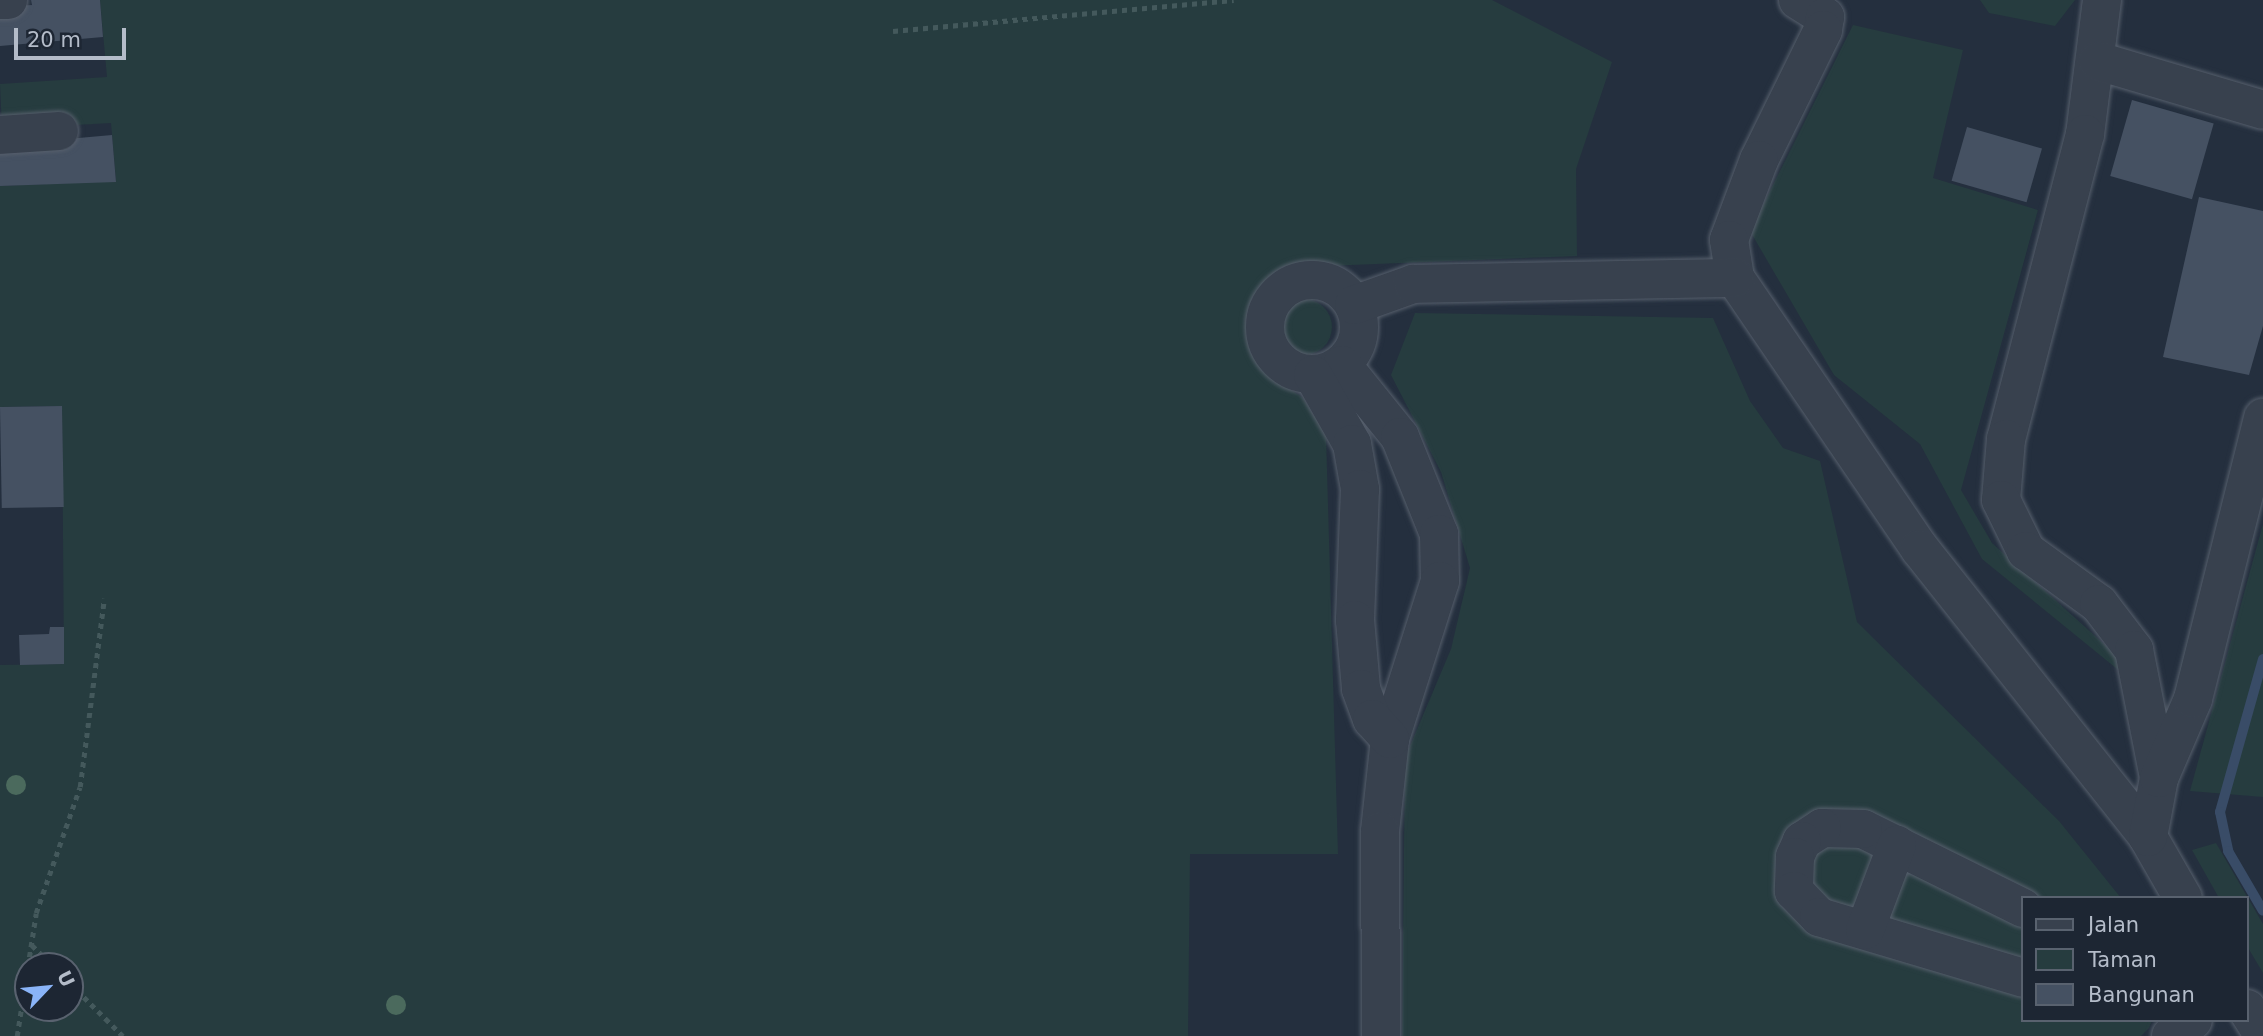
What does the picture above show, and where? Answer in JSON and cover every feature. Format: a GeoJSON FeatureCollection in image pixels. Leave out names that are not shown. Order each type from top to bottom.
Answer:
{"type":"FeatureCollection","features":[{"type":"Feature","properties":{"kind":"street"},"geometry":{"type":"LineString","coordinates":[[0,0],[8,0]]}},
{"type":"Feature","properties":{"kind":"street"},"geometry":{"type":"LineString","coordinates":[[1798,0],[1825,17],[1823,30],[1759,160],[1729,240],[1735,278],[1920,549],[2148,837],[2182,896]]}},
{"type":"Feature","properties":{"kind":"street"},"geometry":{"type":"LineString","coordinates":[[2102,0],[2098,61],[2006,439],[2001,500],[2026,551],[2121,624],[2134,650],[2159,778]]}},
{"type":"Feature","properties":{"kind":"street"},"geometry":{"type":"LineString","coordinates":[[2098,61],[2263,110]]}},
{"type":"Feature","properties":{"kind":"street"},"geometry":{"type":"LineString","coordinates":[[0,135],[60,131]]}},
{"type":"Feature","properties":{"kind":"street"},"geometry":{"type":"LineString","coordinates":[[1354,305],[1413,284],[1735,278]]}},
{"type":"Feature","properties":{"kind":"street"},"geometry":{"type":"LineString","coordinates":[[1328,370],[1359,337],[1354,305],[1332,284],[1302,281],[1276,297],[1268,311],[1267,341],[1273,354],[1328,370],[1400,438],[1439,534],[1440,581],[1390,739],[1380,831],[1381,1036]]}},
{"type":"Feature","properties":{"kind":"street"},"geometry":{"type":"LineString","coordinates":[[1328,370],[1352,444],[1360,489],[1355,620],[1361,689],[1372,719],[1390,739]]}},
{"type":"Feature","properties":{"kind":"street"},"geometry":{"type":"LineString","coordinates":[[2148,837],[2159,778],[2193,699],[2263,418]]}},
{"type":"Feature","properties":{"kind":"street"},"geometry":{"type":"LineString","coordinates":[[2022,908],[1897,845],[1844,824],[1802,841],[1795,857],[1794,891],[1806,908],[1865,930],[2022,978]]}},
{"type":"Feature","properties":{"kind":"street"},"geometry":{"type":"LineString","coordinates":[[1865,930],[1897,845]]}},
{"type":"Feature","properties":{"kind":"street"},"geometry":{"type":"LineString","coordinates":[[2249,1012],[2263,1035]]}},
{"type":"Feature","properties":{"kind":"path"},"geometry":{"type":"LineString","coordinates":[[893,31],[1234,0]]}},
{"type":"Feature","properties":{"kind":"path"},"geometry":{"type":"LineString","coordinates":[[17,1036],[31,944],[80,787],[104,599]]}},
{"type":"Feature","properties":{"kind":"path"},"geometry":{"type":"LineString","coordinates":[[31,944],[39,952]]}},
{"type":"Feature","properties":{"kind":"path"},"geometry":{"type":"LineString","coordinates":[[84,998],[123,1036]]}},
{"type":"Feature","properties":{"kind":"green space"},"geometry":{"type":"Polygon","coordinates":[[[100,0],[1492,0],[1612,62],[1576,169],[1577,256],[1301,267],[1270,282],[1256,300],[1251,318],[1273,378],[1303,398],[1326,435],[1338,854],[1190,854],[1188,1036],[0,1036],[0,665],[64,664],[62,406],[0,407],[0,186],[116,181],[111,123],[2,129],[0,84],[107,77],[100,0]]]}},
{"type":"Feature","properties":{"kind":"green space"},"geometry":{"type":"Polygon","coordinates":[[[1980,0],[2075,0],[2055,26],[1989,13],[1980,0]]]}},
{"type":"Feature","properties":{"kind":"green space"},"geometry":{"type":"Polygon","coordinates":[[[1853,25],[1963,50],[1933,178],[2038,210],[1961,490],[1992,543],[2115,654],[2122,673],[1982,559],[1920,444],[1834,375],[1750,231],[1853,25]]]}},
{"type":"Feature","properties":{"kind":"green space"},"geometry":{"type":"Polygon","coordinates":[[[1299,299],[1309,299],[1324,307],[1330,316],[1330,338],[1324,347],[1309,355],[1299,355],[1281,343],[1276,332],[1276,322],[1288,304],[1299,299]]]}},
{"type":"Feature","properties":{"kind":"green space"},"geometry":{"type":"Polygon","coordinates":[[[1415,313],[1713,318],[1750,401],[1783,448],[1820,461],[1857,622],[2059,821],[2119,896],[2022,896],[2022,1022],[2151,1022],[2149,1028],[2141,1036],[1402,1036],[1405,758],[1451,649],[1470,568],[1441,472],[1391,375],[1415,313]]]}},
{"type":"Feature","properties":{"kind":"green space"},"geometry":{"type":"Polygon","coordinates":[[[2263,524],[2263,797],[2190,791],[2263,524]]]}},
{"type":"Feature","properties":{"kind":"green space"},"geometry":{"type":"Polygon","coordinates":[[[2216,843],[2247,896],[2218,896],[2192,850],[2216,843]]]}},
{"type":"Feature","properties":{"kind":"green space"},"geometry":{"type":"Polygon","coordinates":[[[2249,900],[2263,924],[2263,973],[2249,949],[2249,900]]]}},
{"type":"Feature","properties":{"kind":"building"},"geometry":{"type":"Polygon","coordinates":[[[31,0],[100,0],[103,37],[0,46],[0,7],[32,5],[31,0]]]}},
{"type":"Feature","properties":{"kind":"building"},"geometry":{"type":"Polygon","coordinates":[[[2132,100],[2214,123],[2192,199],[2110,176],[2132,100]]]}},
{"type":"Feature","properties":{"kind":"building"},"geometry":{"type":"Polygon","coordinates":[[[1967,127],[2042,148],[2027,202],[1952,181],[1967,127]]]}},
{"type":"Feature","properties":{"kind":"building"},"geometry":{"type":"Polygon","coordinates":[[[112,135],[116,182],[0,186],[0,145],[112,135]]]}},
{"type":"Feature","properties":{"kind":"building"},"geometry":{"type":"Polygon","coordinates":[[[2199,197],[2263,211],[2263,326],[2249,375],[2163,357],[2199,197]]]}},
{"type":"Feature","properties":{"kind":"building"},"geometry":{"type":"Polygon","coordinates":[[[62,406],[64,507],[2,508],[0,407],[62,406]]]}},
{"type":"Feature","properties":{"kind":"building"},"geometry":{"type":"Polygon","coordinates":[[[50,627],[64,627],[64,664],[20,665],[19,635],[49,634],[50,627]]]}},
{"type":"Feature","properties":{"kind":"waterway"},"geometry":{"type":"LineString","coordinates":[[2263,659],[2220,812],[2228,851],[2263,911]]}}]}
